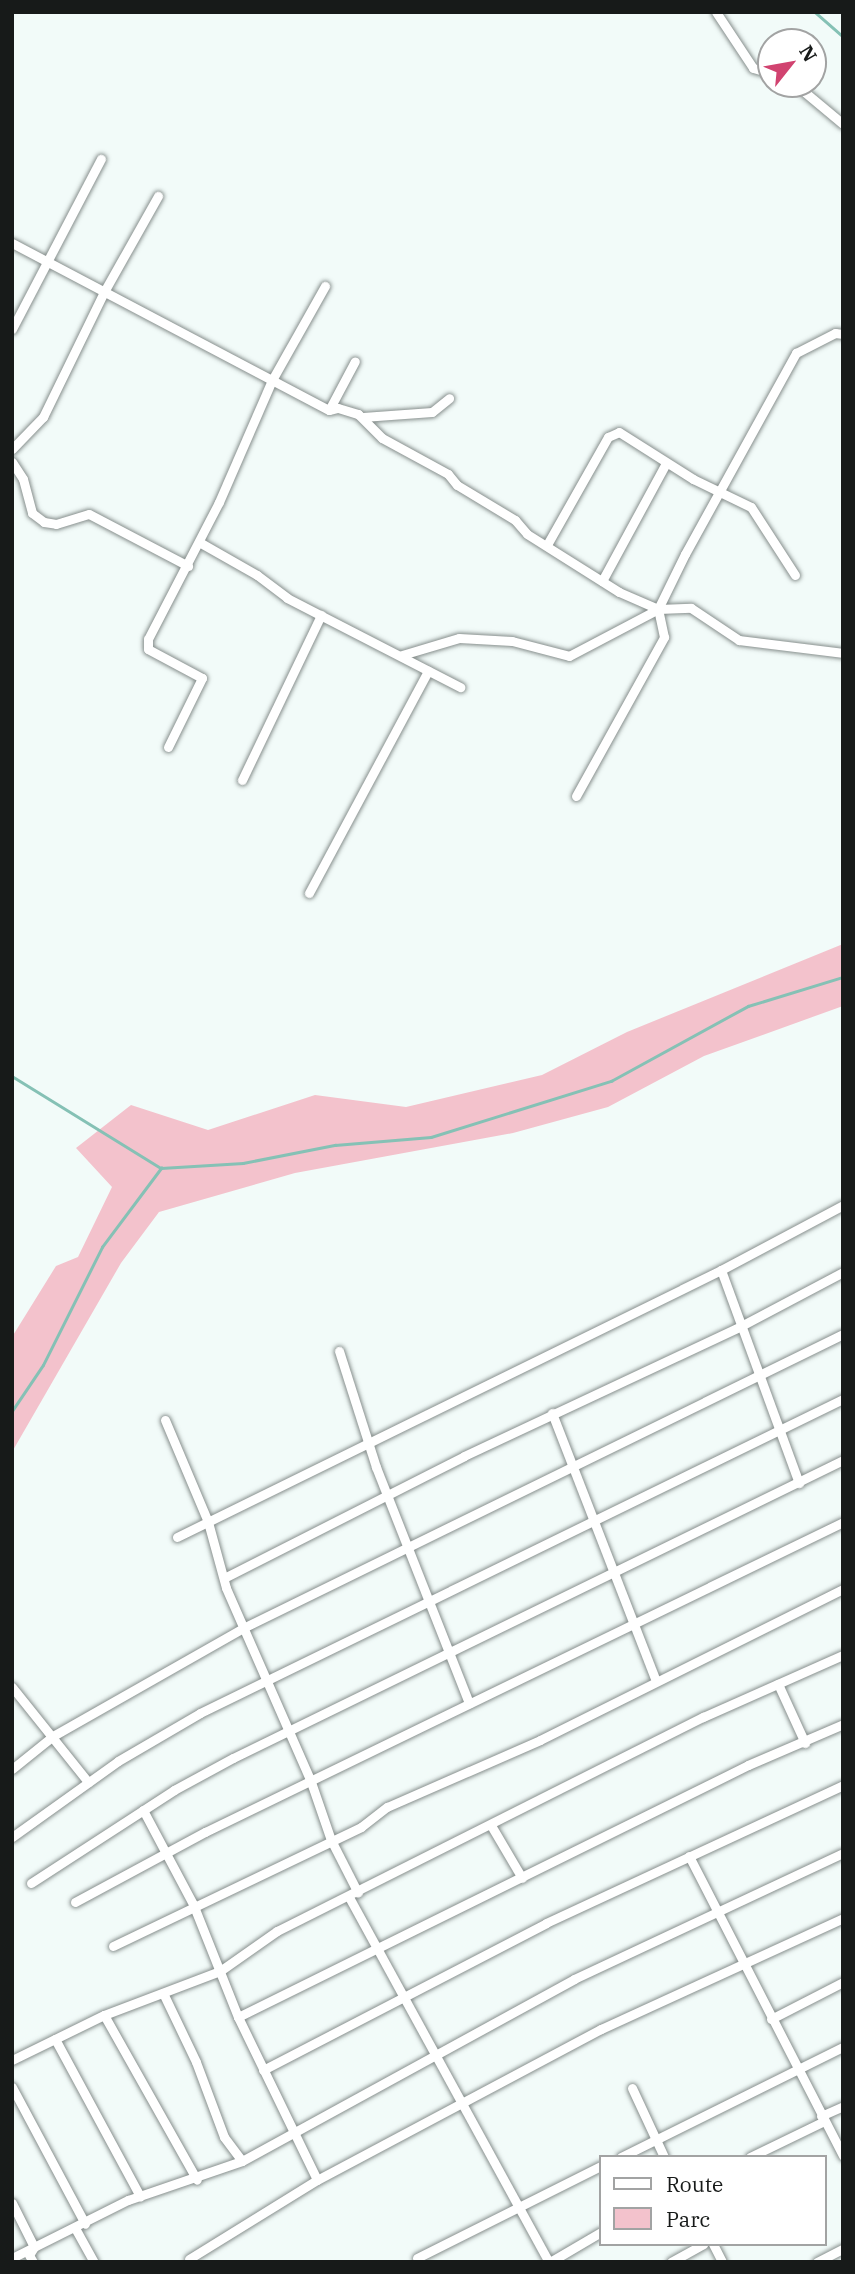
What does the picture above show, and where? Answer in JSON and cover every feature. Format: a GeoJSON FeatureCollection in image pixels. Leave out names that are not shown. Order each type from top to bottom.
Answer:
{"type":"FeatureCollection","features":[{"type":"Feature","properties":{"kind":"street"},"geometry":{"type":"LineString","coordinates":[[716,12],[753,68],[757,69]]}},
{"type":"Feature","properties":{"kind":"street"},"geometry":{"type":"LineString","coordinates":[[812,98],[843,124]]}},
{"type":"Feature","properties":{"kind":"street"},"geometry":{"type":"LineString","coordinates":[[12,329],[101,159]]}},
{"type":"Feature","properties":{"kind":"street"},"geometry":{"type":"LineString","coordinates":[[12,449],[43,417],[105,290],[158,196]]}},
{"type":"Feature","properties":{"kind":"street"},"geometry":{"type":"LineString","coordinates":[[12,243],[329,410],[347,409],[362,417],[382,438],[448,474],[457,485],[515,520],[527,534],[548,543],[602,581],[658,609]]}},
{"type":"Feature","properties":{"kind":"street"},"geometry":{"type":"LineString","coordinates":[[168,747],[202,678],[146,645],[188,566],[272,380],[326,286]]}},
{"type":"Feature","properties":{"kind":"street"},"geometry":{"type":"LineString","coordinates":[[576,796],[664,637],[658,609],[717,492],[796,353],[835,333],[843,334]]}},
{"type":"Feature","properties":{"kind":"street"},"geometry":{"type":"LineString","coordinates":[[329,410],[355,361]]}},
{"type":"Feature","properties":{"kind":"street"},"geometry":{"type":"LineString","coordinates":[[362,417],[432,412],[449,398]]}},
{"type":"Feature","properties":{"kind":"street"},"geometry":{"type":"LineString","coordinates":[[548,543],[613,433],[619,432],[666,463],[754,511],[795,576]]}},
{"type":"Feature","properties":{"kind":"street"},"geometry":{"type":"LineString","coordinates":[[12,462],[25,484],[32,513],[44,522],[56,524],[89,514],[188,566]]}},
{"type":"Feature","properties":{"kind":"street"},"geometry":{"type":"LineString","coordinates":[[602,581],[666,463]]}},
{"type":"Feature","properties":{"kind":"street"},"geometry":{"type":"LineString","coordinates":[[199,542],[321,615],[460,687]]}},
{"type":"Feature","properties":{"kind":"street"},"geometry":{"type":"LineString","coordinates":[[402,655],[441,640],[472,638],[512,640],[569,656],[658,609],[691,608],[738,640],[843,653]]}},
{"type":"Feature","properties":{"kind":"street"},"geometry":{"type":"LineString","coordinates":[[242,780],[321,615]]}},
{"type":"Feature","properties":{"kind":"street"},"geometry":{"type":"LineString","coordinates":[[309,893],[428,671]]}},
{"type":"Feature","properties":{"kind":"street"},"geometry":{"type":"LineString","coordinates":[[177,1537],[367,1441],[721,1270],[843,1205]]}},
{"type":"Feature","properties":{"kind":"street"},"geometry":{"type":"LineString","coordinates":[[721,1270],[799,1483]]}},
{"type":"Feature","properties":{"kind":"street"},"geometry":{"type":"LineString","coordinates":[[226,1577],[552,1413],[741,1326],[843,1272]]}},
{"type":"Feature","properties":{"kind":"street"},"geometry":{"type":"LineString","coordinates":[[12,1769],[53,1736],[243,1629],[843,1334]]}},
{"type":"Feature","properties":{"kind":"street"},"geometry":{"type":"LineString","coordinates":[[339,1351],[367,1441],[469,1703]]}},
{"type":"Feature","properties":{"kind":"street"},"geometry":{"type":"LineString","coordinates":[[12,1837],[88,1782],[200,1713],[843,1399]]}},
{"type":"Feature","properties":{"kind":"street"},"geometry":{"type":"LineString","coordinates":[[552,1413],[655,1679]]}},
{"type":"Feature","properties":{"kind":"street"},"geometry":{"type":"LineString","coordinates":[[165,1420],[208,1522],[243,1629],[311,1782],[353,1895],[461,2104],[549,2262],[600,2233]]}},
{"type":"Feature","properties":{"kind":"street"},"geometry":{"type":"LineString","coordinates":[[31,1883],[143,1810],[288,1732],[843,1461]]}},
{"type":"Feature","properties":{"kind":"street"},"geometry":{"type":"LineString","coordinates":[[75,1902],[163,1855],[469,1703],[633,1626],[843,1522]]}},
{"type":"Feature","properties":{"kind":"street"},"geometry":{"type":"LineString","coordinates":[[113,1946],[193,1904],[361,1827],[387,1807],[540,1740],[655,1679],[843,1589]]}},
{"type":"Feature","properties":{"kind":"street"},"geometry":{"type":"LineString","coordinates":[[12,2060],[104,2015],[220,1972],[277,1931],[492,1827],[703,1717],[843,1656]]}},
{"type":"Feature","properties":{"kind":"street"},"geometry":{"type":"LineString","coordinates":[[778,1685],[805,1742]]}},
{"type":"Feature","properties":{"kind":"street"},"geometry":{"type":"LineString","coordinates":[[12,1687],[88,1782]]}},
{"type":"Feature","properties":{"kind":"street"},"geometry":{"type":"LineString","coordinates":[[238,2017],[748,1765],[843,1724]]}},
{"type":"Feature","properties":{"kind":"street"},"geometry":{"type":"LineString","coordinates":[[263,2070],[546,1923],[843,1785]]}},
{"type":"Feature","properties":{"kind":"street"},"geometry":{"type":"LineString","coordinates":[[143,1810],[163,1855],[193,1904],[238,2017],[317,2180]]}},
{"type":"Feature","properties":{"kind":"street"},"geometry":{"type":"LineString","coordinates":[[492,1827],[522,1878]]}},
{"type":"Feature","properties":{"kind":"street"},"geometry":{"type":"LineString","coordinates":[[12,2258],[140,2196],[197,2180],[242,2161],[574,1979],[718,1909],[843,1853]]}},
{"type":"Feature","properties":{"kind":"street"},"geometry":{"type":"LineString","coordinates":[[689,1856],[843,2156]]}},
{"type":"Feature","properties":{"kind":"street"},"geometry":{"type":"LineString","coordinates":[[189,2259],[317,2180],[601,2029],[843,1918]]}},
{"type":"Feature","properties":{"kind":"street"},"geometry":{"type":"LineString","coordinates":[[771,2019],[843,1982]]}},
{"type":"Feature","properties":{"kind":"street"},"geometry":{"type":"LineString","coordinates":[[163,1993],[197,2062],[224,2137],[242,2161]]}},
{"type":"Feature","properties":{"kind":"street"},"geometry":{"type":"LineString","coordinates":[[104,2015],[197,2180]]}},
{"type":"Feature","properties":{"kind":"street"},"geometry":{"type":"LineString","coordinates":[[55,2039],[140,2196]]}},
{"type":"Feature","properties":{"kind":"street"},"geometry":{"type":"LineString","coordinates":[[625,2155],[843,2047]]}},
{"type":"Feature","properties":{"kind":"street"},"geometry":{"type":"LineString","coordinates":[[12,2087],[80,2226],[94,2262]]}},
{"type":"Feature","properties":{"kind":"street"},"geometry":{"type":"LineString","coordinates":[[632,2088],[663,2155]]}},
{"type":"Feature","properties":{"kind":"street"},"geometry":{"type":"LineString","coordinates":[[754,2155],[843,2106]]}},
{"type":"Feature","properties":{"kind":"street"},"geometry":{"type":"LineString","coordinates":[[418,2258],[600,2166]]}},
{"type":"Feature","properties":{"kind":"street"},"geometry":{"type":"LineString","coordinates":[[12,2203],[34,2247]]}},
{"type":"Feature","properties":{"kind":"street"},"geometry":{"type":"LineString","coordinates":[[671,2262],[699,2246]]}},
{"type":"Feature","properties":{"kind":"street"},"geometry":{"type":"LineString","coordinates":[[714,2246],[722,2262]]}},
{"type":"Feature","properties":{"kind":"street"},"geometry":{"type":"LineString","coordinates":[[33,2262],[29,2255],[34,2247]]}},
{"type":"Feature","properties":{"kind":"street"},"geometry":{"type":"LineString","coordinates":[[817,2262],[843,2249]]}},
{"type":"Feature","properties":{"kind":"green space"},"geometry":{"type":"Polygon","coordinates":[[[843,944],[843,1006],[704,1056],[608,1107],[513,1133],[295,1173],[159,1212],[121,1263],[12,1452],[12,1337],[56,1266],[78,1257],[112,1187],[76,1148],[131,1105],[208,1130],[315,1095],[406,1107],[542,1075],[627,1032],[843,944]]]}},
{"type":"Feature","properties":{"kind":"waterway"},"geometry":{"type":"LineString","coordinates":[[815,12],[843,36]]}},
{"type":"Feature","properties":{"kind":"waterway"},"geometry":{"type":"LineString","coordinates":[[12,1411],[43,1365],[102,1247],[161,1168],[243,1163],[335,1145],[431,1137],[611,1081],[748,1006],[843,977]]}},
{"type":"Feature","properties":{"kind":"waterway"},"geometry":{"type":"LineString","coordinates":[[12,1076],[161,1168]]}}]}
